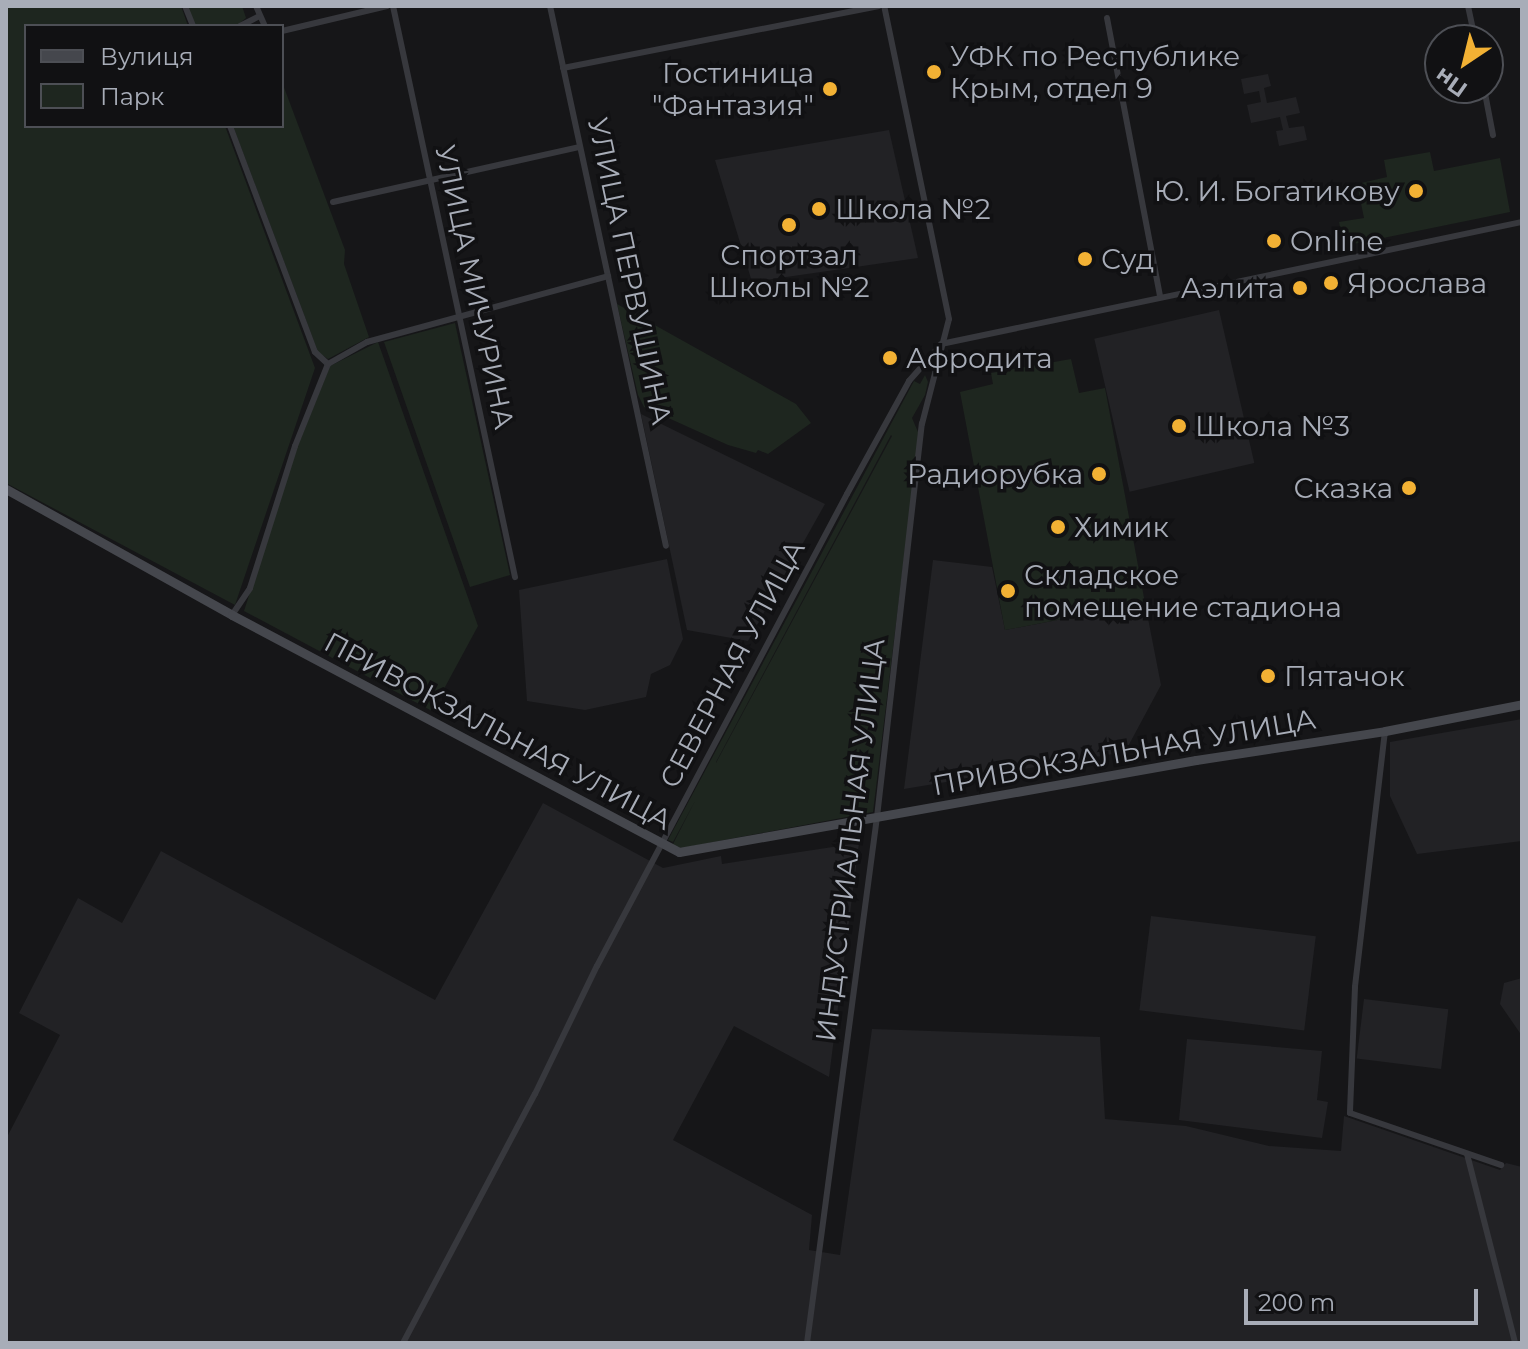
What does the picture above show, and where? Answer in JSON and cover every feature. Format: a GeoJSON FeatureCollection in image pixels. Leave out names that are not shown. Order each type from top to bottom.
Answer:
{"type":"FeatureCollection","features":[{"type":"Feature","properties":{"kind":"main road","name":"ПРИВОКЗАЛЬНАЯ УЛИЦА"},"geometry":{"type":"LineString","coordinates":[[6,489],[232,615],[679,852],[1196,760],[1385,731],[1522,704]]}},
{"type":"Feature","properties":{"kind":"street"},"geometry":{"type":"LineString","coordinates":[[256,6],[263,24]]}},
{"type":"Feature","properties":{"kind":"street"},"geometry":{"type":"LineString","coordinates":[[284,31],[387,6]]}},
{"type":"Feature","properties":{"kind":"street","name":"УЛИЦА МИЧУРИНА"},"geometry":{"type":"LineString","coordinates":[[393,6],[515,577]]}},
{"type":"Feature","properties":{"kind":"street","name":"УЛИЦА ПЕРВУШИНА"},"geometry":{"type":"LineString","coordinates":[[550,6],[666,546]]}},
{"type":"Feature","properties":{"kind":"street"},"geometry":{"type":"LineString","coordinates":[[563,68],[882,6]]}},
{"type":"Feature","properties":{"kind":"street","name":"ИНДУСТРИАЛЬНАЯ УЛИЦА"},"geometry":{"type":"LineString","coordinates":[[807,1343],[877,817],[922,424],[949,319],[882,6]]}},
{"type":"Feature","properties":{"kind":"street"},"geometry":{"type":"LineString","coordinates":[[244,24],[258,17]]}},
{"type":"Feature","properties":{"kind":"street"},"geometry":{"type":"LineString","coordinates":[[1107,18],[1160,297]]}},
{"type":"Feature","properties":{"kind":"street"},"geometry":{"type":"LineString","coordinates":[[1487,104],[1493,135]]}},
{"type":"Feature","properties":{"kind":"street"},"geometry":{"type":"LineString","coordinates":[[231,128],[315,352],[328,364]]}},
{"type":"Feature","properties":{"kind":"street"},"geometry":{"type":"LineString","coordinates":[[333,202],[580,147]]}},
{"type":"Feature","properties":{"kind":"street"},"geometry":{"type":"LineString","coordinates":[[941,344],[1522,222]]}},
{"type":"Feature","properties":{"kind":"street"},"geometry":{"type":"LineString","coordinates":[[232,615],[250,588],[295,446],[328,364],[367,342],[608,276]]}},
{"type":"Feature","properties":{"kind":"street","name":"СЕВЕРНАЯ УЛИЦА"},"geometry":{"type":"LineString","coordinates":[[403,1343],[535,1094],[574,1011],[909,381],[941,344]]}},
{"type":"Feature","properties":{"kind":"street"},"geometry":{"type":"LineString","coordinates":[[1385,731],[1355,987],[1350,1113],[1501,1165]]}},
{"type":"Feature","properties":{"kind":"street"},"geometry":{"type":"LineString","coordinates":[[1467,1154],[1515,1343]]}},
{"type":"Feature","properties":{"kind":"shaded area"},"geometry":{"type":"Polygon","coordinates":[[[1268,74],[1271,86],[1264,88],[1267,103],[1296,97],[1300,113],[1286,116],[1289,128],[1304,126],[1307,140],[1279,146],[1276,131],[1283,130],[1280,117],[1251,123],[1247,105],[1261,102],[1259,91],[1244,94],[1241,79],[1268,74]]]}},
{"type":"Feature","properties":{"kind":"shaded area","name":"Школа №2"},"geometry":{"type":"Polygon","coordinates":[[[889,130],[918,258],[752,282],[715,160],[889,130]]]}},
{"type":"Feature","properties":{"kind":"shaded area","name":"Школа №3"},"geometry":{"type":"Polygon","coordinates":[[[1219,310],[1254,463],[1130,492],[1094,339],[1219,310]]]}},
{"type":"Feature","properties":{"kind":"shaded area"},"geometry":{"type":"Polygon","coordinates":[[[641,414],[825,504],[748,641],[687,630],[641,414]]]}},
{"type":"Feature","properties":{"kind":"shaded area"},"geometry":{"type":"Polygon","coordinates":[[[667,559],[683,639],[670,665],[651,674],[646,697],[585,710],[527,701],[519,590],[667,559]]]}},
{"type":"Feature","properties":{"kind":"shaded area"},"geometry":{"type":"Polygon","coordinates":[[[933,560],[992,567],[1005,630],[1145,603],[1161,685],[1125,752],[904,789],[933,560]]]}},
{"type":"Feature","properties":{"kind":"shaded area"},"geometry":{"type":"Polygon","coordinates":[[[1522,719],[1522,841],[1417,854],[1390,796],[1390,742],[1522,719]]]}},
{"type":"Feature","properties":{"kind":"shaded area"},"geometry":{"type":"Polygon","coordinates":[[[543,803],[663,868],[721,856],[722,864],[859,843],[829,1077],[734,1026],[673,1140],[812,1215],[809,1250],[840,1255],[872,1029],[1100,1037],[1105,1119],[1186,1126],[1269,1146],[1341,1151],[1344,1116],[1500,1170],[1506,1163],[1522,1167],[1522,1343],[6,1343],[6,1139],[60,1035],[19,1013],[78,898],[122,923],[161,851],[435,1000],[543,803]]]}},
{"type":"Feature","properties":{"kind":"shaded area"},"geometry":{"type":"Polygon","coordinates":[[[1151,916],[1316,936],[1304,1031],[1139,1010],[1151,916]]]}},
{"type":"Feature","properties":{"kind":"shaded area"},"geometry":{"type":"Polygon","coordinates":[[[1522,978],[1522,1036],[1500,1004],[1504,983],[1522,978]]]}},
{"type":"Feature","properties":{"kind":"shaded area"},"geometry":{"type":"Polygon","coordinates":[[[1364,999],[1448,1009],[1441,1069],[1357,1059],[1364,999]]]}},
{"type":"Feature","properties":{"kind":"shaded area"},"geometry":{"type":"Polygon","coordinates":[[[1187,1039],[1322,1051],[1317,1100],[1328,1102],[1322,1138],[1179,1120],[1187,1039]]]}},
{"type":"Feature","properties":{"kind":"green space"},"geometry":{"type":"Polygon","coordinates":[[[6,6],[181,6],[187,24],[24,24],[24,128],[226,128],[315,368],[235,605],[6,483],[6,6]]]}},
{"type":"Feature","properties":{"kind":"green space"},"geometry":{"type":"Polygon","coordinates":[[[187,6],[242,6],[246,18],[238,24],[194,24],[187,6]]]}},
{"type":"Feature","properties":{"kind":"green space"},"geometry":{"type":"Polygon","coordinates":[[[284,87],[345,250],[344,264],[369,337],[328,359],[318,352],[234,128],[284,128],[284,87]]]}},
{"type":"Feature","properties":{"kind":"green space"},"geometry":{"type":"Polygon","coordinates":[[[1430,152],[1434,171],[1500,158],[1510,212],[1344,246],[1339,222],[1364,218],[1357,184],[1387,177],[1384,160],[1430,152]]]}},
{"type":"Feature","properties":{"kind":"green space"},"geometry":{"type":"Polygon","coordinates":[[[617,304],[796,404],[811,423],[768,454],[758,450],[756,453],[728,445],[644,407],[638,395],[617,304]]]}},
{"type":"Feature","properties":{"kind":"green space"},"geometry":{"type":"Polygon","coordinates":[[[455,323],[510,575],[470,587],[384,342],[455,323]]]}},
{"type":"Feature","properties":{"kind":"green space"},"geometry":{"type":"Polygon","coordinates":[[[378,342],[478,626],[432,711],[244,611],[298,445],[330,366],[378,342]]]}},
{"type":"Feature","properties":{"kind":"green space","name":"Химик"},"geometry":{"type":"Polygon","coordinates":[[[1071,359],[1079,393],[1105,388],[1145,603],[1005,630],[960,392],[993,384],[991,373],[1071,359]]]}},
{"type":"Feature","properties":{"kind":"green space"},"geometry":{"type":"Polygon","coordinates":[[[925,375],[928,382],[925,395],[912,418],[918,432],[917,452],[873,812],[682,848],[672,846],[695,801],[673,842],[668,840],[914,381],[920,384],[925,375]],[[891,435],[716,763],[892,436],[891,435]]]}},
{"type":"Feature","properties":{"kind":"place","name":"УФК по Республике Крым, отдел 9"},"geometry":{"type":"Point","coordinates":[934,72]}},
{"type":"Feature","properties":{"kind":"place","name":"Гостиница \"Фантазия\""},"geometry":{"type":"Point","coordinates":[830,89]}},
{"type":"Feature","properties":{"kind":"place","name":"Ю. И. Богатикову"},"geometry":{"type":"Point","coordinates":[1416,191]}},
{"type":"Feature","properties":{"kind":"place","name":"Школа №2"},"geometry":{"type":"Point","coordinates":[819,209]}},
{"type":"Feature","properties":{"kind":"place","name":"Спортзал Школы №2"},"geometry":{"type":"Point","coordinates":[789,225]}},
{"type":"Feature","properties":{"kind":"place","name":"Online"},"geometry":{"type":"Point","coordinates":[1274,241]}},
{"type":"Feature","properties":{"kind":"place","name":"Суд"},"geometry":{"type":"Point","coordinates":[1085,259]}},
{"type":"Feature","properties":{"kind":"place","name":"Ярослава"},"geometry":{"type":"Point","coordinates":[1331,283]}},
{"type":"Feature","properties":{"kind":"place","name":"Аэлита"},"geometry":{"type":"Point","coordinates":[1300,288]}},
{"type":"Feature","properties":{"kind":"place","name":"Афродита"},"geometry":{"type":"Point","coordinates":[890,358]}},
{"type":"Feature","properties":{"kind":"place","name":"Школа №3"},"geometry":{"type":"Point","coordinates":[1179,426]}},
{"type":"Feature","properties":{"kind":"place","name":"Радиорубка"},"geometry":{"type":"Point","coordinates":[1099,474]}},
{"type":"Feature","properties":{"kind":"place","name":"Сказка"},"geometry":{"type":"Point","coordinates":[1409,488]}},
{"type":"Feature","properties":{"kind":"place","name":"Химик"},"geometry":{"type":"Point","coordinates":[1058,527]}},
{"type":"Feature","properties":{"kind":"place","name":"Складское помещение стадиона"},"geometry":{"type":"Point","coordinates":[1008,591]}},
{"type":"Feature","properties":{"kind":"place","name":"Пятачок"},"geometry":{"type":"Point","coordinates":[1268,676]}}]}
